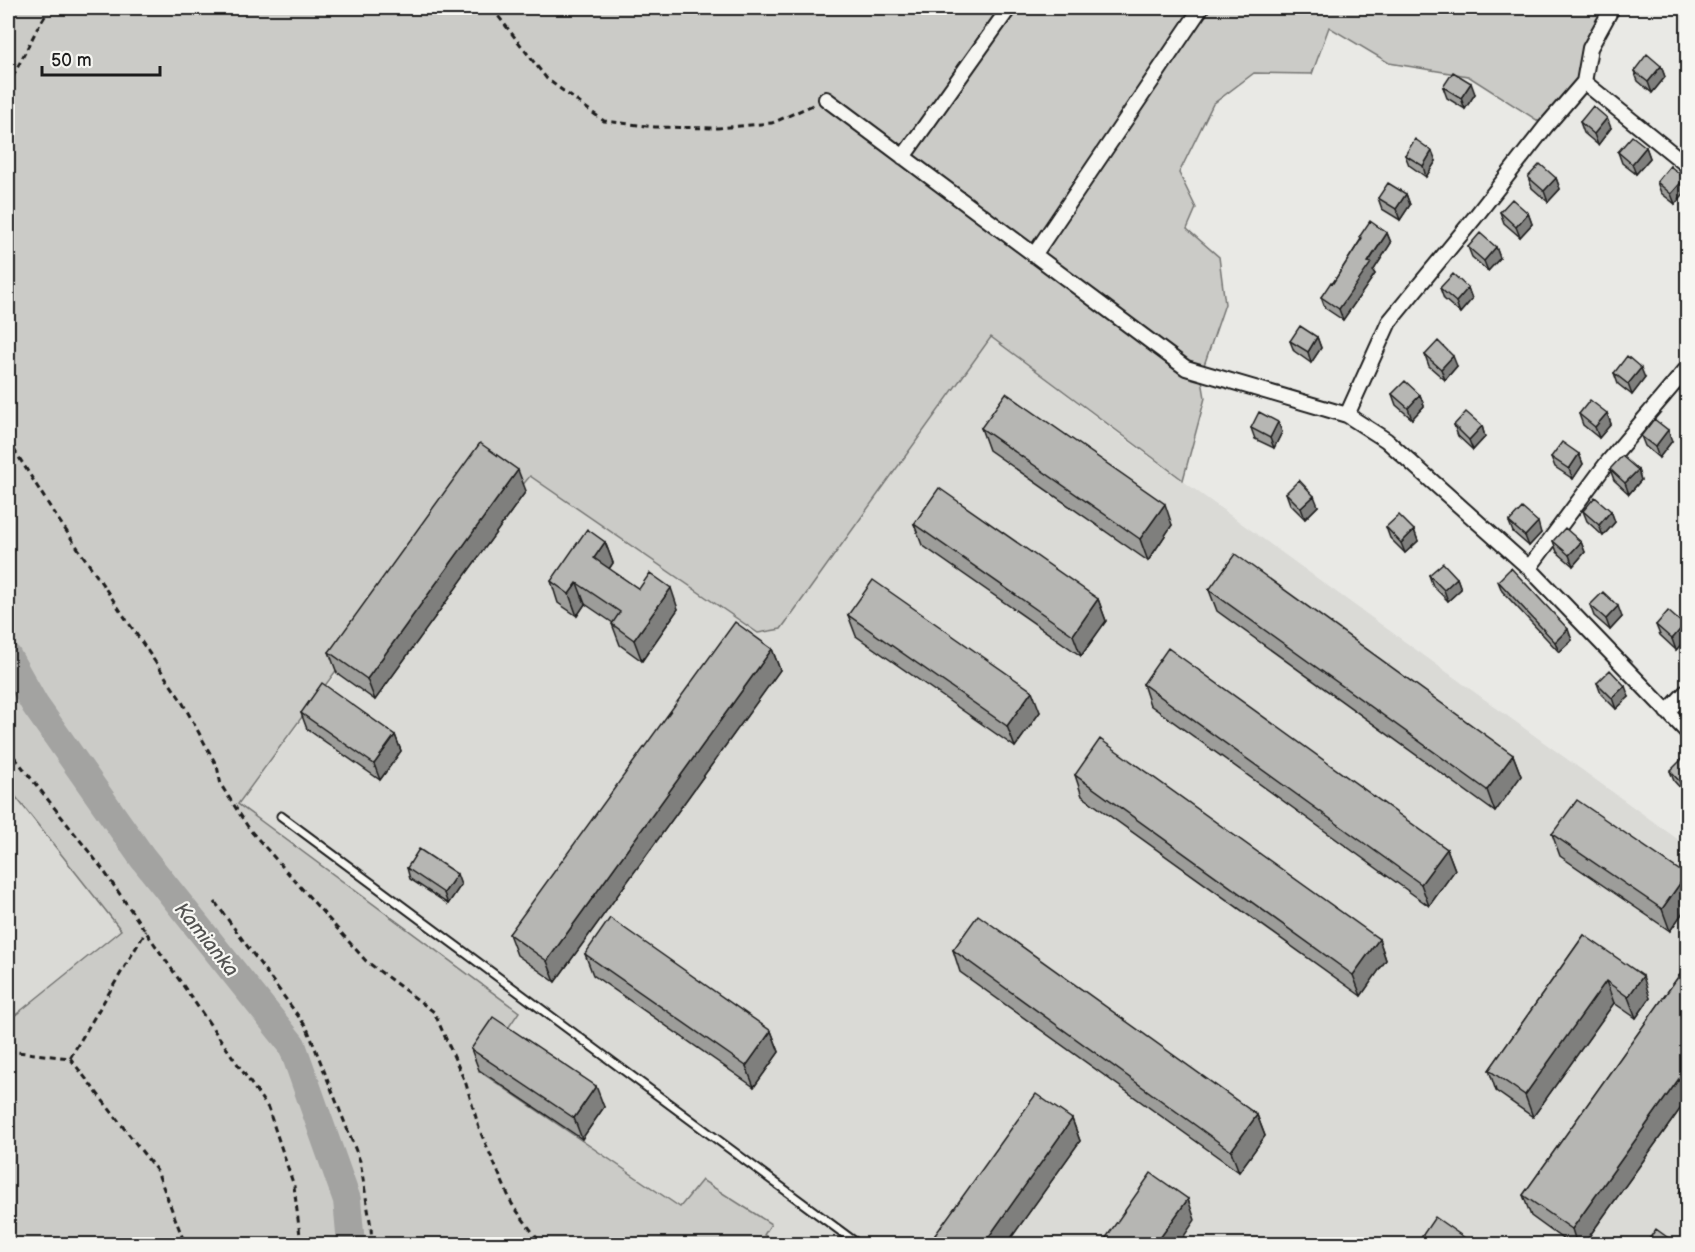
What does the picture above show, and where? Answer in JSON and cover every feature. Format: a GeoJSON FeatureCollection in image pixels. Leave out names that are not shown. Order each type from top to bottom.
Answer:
{"type":"FeatureCollection","features":[{"type":"Feature","properties":{"kind":"street"},"geometry":{"type":"LineString","coordinates":[[903,157],[1009,8]]}},
{"type":"Feature","properties":{"kind":"street"},"geometry":{"type":"LineString","coordinates":[[1034,255],[1202,8]]}},
{"type":"Feature","properties":{"kind":"street"},"geometry":{"type":"LineString","coordinates":[[1347,415],[1389,322],[1584,82],[1590,48],[1612,8]]}},
{"type":"Feature","properties":{"kind":"street"},"geometry":{"type":"LineString","coordinates":[[1584,82],[1688,166]]}},
{"type":"Feature","properties":{"kind":"street"},"geometry":{"type":"LineString","coordinates":[[826,99],[1186,369],[1347,415],[1386,440],[1529,568],[1688,733]]}},
{"type":"Feature","properties":{"kind":"street"},"geometry":{"type":"LineString","coordinates":[[1529,568],[1607,464],[1688,367]]}},
{"type":"Feature","properties":{"kind":"street"},"geometry":{"type":"LineString","coordinates":[[1667,712],[1688,690]]}},
{"type":"Feature","properties":{"kind":"lane"},"geometry":{"type":"LineString","coordinates":[[281,816],[858,1245]]}},
{"type":"Feature","properties":{"kind":"path"},"geometry":{"type":"LineString","coordinates":[[8,86],[36,29],[50,8]]}},
{"type":"Feature","properties":{"kind":"path"},"geometry":{"type":"LineString","coordinates":[[492,8],[547,79],[604,121],[655,127],[718,128],[772,123],[826,99]]}},
{"type":"Feature","properties":{"kind":"path"},"geometry":{"type":"LineString","coordinates":[[8,440],[64,528],[181,700],[217,766],[221,785],[245,821],[366,961],[434,1012],[466,1084],[480,1131],[512,1204],[541,1245]]}},
{"type":"Feature","properties":{"kind":"path"},"geometry":{"type":"LineString","coordinates":[[8,749],[101,867],[268,1108],[294,1186],[301,1245]]}},
{"type":"Feature","properties":{"kind":"path"},"geometry":{"type":"LineString","coordinates":[[215,902],[307,1028],[360,1161],[372,1245]]}},
{"type":"Feature","properties":{"kind":"path"},"geometry":{"type":"LineString","coordinates":[[70,1058],[146,930]]}},
{"type":"Feature","properties":{"kind":"path"},"geometry":{"type":"LineString","coordinates":[[8,1051],[70,1058],[157,1171],[185,1245]]}},
{"type":"Feature","properties":{"kind":"shaded area"},"geometry":{"type":"Polygon","coordinates":[[[8,8],[1612,8],[1584,82],[1546,126],[1468,76],[1389,63],[1329,27],[1312,74],[1254,73],[1213,104],[1179,173],[1196,208],[1187,229],[1219,257],[1225,304],[1201,374],[1205,398],[1183,480],[991,337],[781,629],[758,633],[530,476],[521,487],[488,464],[238,804],[519,1012],[479,1071],[680,1207],[702,1180],[771,1224],[764,1235],[779,1244],[8,1244],[8,1021],[121,930],[8,787],[8,8]]]}},
{"type":"Feature","properties":{"kind":"shaded area"},"geometry":{"type":"Polygon","coordinates":[[[991,337],[1125,439],[1687,846],[1687,1244],[779,1244],[764,1235],[771,1224],[702,1180],[681,1207],[479,1070],[519,1011],[238,805],[337,673],[529,476],[780,629],[991,337]]]}},
{"type":"Feature","properties":{"kind":"shaded area"},"geometry":{"type":"Polygon","coordinates":[[[8,787],[122,930],[8,1021],[8,787]]]}},
{"type":"Feature","properties":{"kind":"building"},"geometry":{"type":"Polygon","coordinates":[[[1647,54],[1661,66],[1648,82],[1634,71],[1647,54]]]}},
{"type":"Feature","properties":{"kind":"building"},"geometry":{"type":"Polygon","coordinates":[[[1453,72],[1471,83],[1461,98],[1443,87],[1453,72]]]}},
{"type":"Feature","properties":{"kind":"building"},"geometry":{"type":"Polygon","coordinates":[[[1688,103],[1688,113],[1683,109],[1688,103]]]}},
{"type":"Feature","properties":{"kind":"building"},"geometry":{"type":"Polygon","coordinates":[[[1593,106],[1607,118],[1594,134],[1580,122],[1593,106]]]}},
{"type":"Feature","properties":{"kind":"building"},"geometry":{"type":"Polygon","coordinates":[[[1632,136],[1646,147],[1632,164],[1618,152],[1632,136]]]}},
{"type":"Feature","properties":{"kind":"building"},"geometry":{"type":"Polygon","coordinates":[[[1415,139],[1432,151],[1423,166],[1405,155],[1415,139]]]}},
{"type":"Feature","properties":{"kind":"building"},"geometry":{"type":"Polygon","coordinates":[[[1540,164],[1556,178],[1544,191],[1528,177],[1540,164]]]}},
{"type":"Feature","properties":{"kind":"building"},"geometry":{"type":"Polygon","coordinates":[[[1670,166],[1685,178],[1671,194],[1657,182],[1670,166]]]}},
{"type":"Feature","properties":{"kind":"building"},"geometry":{"type":"Polygon","coordinates":[[[1388,183],[1406,194],[1396,209],[1378,198],[1388,183]]]}},
{"type":"Feature","properties":{"kind":"building"},"geometry":{"type":"Polygon","coordinates":[[[1512,199],[1528,213],[1516,227],[1500,212],[1512,199]]]}},
{"type":"Feature","properties":{"kind":"building"},"geometry":{"type":"Polygon","coordinates":[[[1370,221],[1387,233],[1368,262],[1371,263],[1339,309],[1321,297],[1331,282],[1333,283],[1362,238],[1360,236],[1370,221]]]}},
{"type":"Feature","properties":{"kind":"building"},"geometry":{"type":"Polygon","coordinates":[[[1480,233],[1496,247],[1484,261],[1468,247],[1480,233]]]}},
{"type":"Feature","properties":{"kind":"building"},"geometry":{"type":"Polygon","coordinates":[[[1453,274],[1468,288],[1456,302],[1440,288],[1453,274]]]}},
{"type":"Feature","properties":{"kind":"building"},"geometry":{"type":"Polygon","coordinates":[[[1300,326],[1317,337],[1308,352],[1290,341],[1300,326]]]}},
{"type":"Feature","properties":{"kind":"building"},"geometry":{"type":"Polygon","coordinates":[[[1438,341],[1453,356],[1441,369],[1425,355],[1438,341]]]}},
{"type":"Feature","properties":{"kind":"building"},"geometry":{"type":"Polygon","coordinates":[[[1627,356],[1641,368],[1628,384],[1614,373],[1627,356]]]}},
{"type":"Feature","properties":{"kind":"building"},"geometry":{"type":"Polygon","coordinates":[[[1405,381],[1420,395],[1408,408],[1392,394],[1405,381]]]}},
{"type":"Feature","properties":{"kind":"building"},"geometry":{"type":"Polygon","coordinates":[[[1006,393],[1165,504],[1140,539],[981,428],[1006,393]]]}},
{"type":"Feature","properties":{"kind":"building"},"geometry":{"type":"Polygon","coordinates":[[[1590,400],[1607,413],[1595,427],[1579,414],[1590,400]]]}},
{"type":"Feature","properties":{"kind":"building"},"geometry":{"type":"Polygon","coordinates":[[[1259,412],[1278,422],[1270,438],[1251,428],[1259,412]]]}},
{"type":"Feature","properties":{"kind":"building"},"geometry":{"type":"Polygon","coordinates":[[[1466,412],[1482,426],[1469,440],[1454,425],[1466,412]]]}},
{"type":"Feature","properties":{"kind":"building"},"geometry":{"type":"Polygon","coordinates":[[[1654,419],[1668,430],[1655,447],[1641,436],[1654,419]]]}},
{"type":"Feature","properties":{"kind":"building"},"geometry":{"type":"Polygon","coordinates":[[[1562,442],[1579,454],[1569,469],[1551,457],[1562,442]]]}},
{"type":"Feature","properties":{"kind":"building"},"geometry":{"type":"Polygon","coordinates":[[[480,443],[518,470],[367,679],[329,652],[480,443]]]}},
{"type":"Feature","properties":{"kind":"building"},"geometry":{"type":"Polygon","coordinates":[[[1622,456],[1638,470],[1625,483],[1610,469],[1622,456]]]}},
{"type":"Feature","properties":{"kind":"building"},"geometry":{"type":"Polygon","coordinates":[[[1299,480],[1314,496],[1301,508],[1286,493],[1299,480]]]}},
{"type":"Feature","properties":{"kind":"building"},"geometry":{"type":"Polygon","coordinates":[[[939,488],[1098,599],[1073,635],[914,524],[939,488]]]}},
{"type":"Feature","properties":{"kind":"building"},"geometry":{"type":"Polygon","coordinates":[[[1595,497],[1611,511],[1599,525],[1583,511],[1595,497]]]}},
{"type":"Feature","properties":{"kind":"building"},"geometry":{"type":"Polygon","coordinates":[[[1522,508],[1538,522],[1525,536],[1509,522],[1522,508]]]}},
{"type":"Feature","properties":{"kind":"building"},"geometry":{"type":"Polygon","coordinates":[[[1399,515],[1414,530],[1401,543],[1386,527],[1399,515]]]}},
{"type":"Feature","properties":{"kind":"building"},"geometry":{"type":"Polygon","coordinates":[[[1565,528],[1581,542],[1569,555],[1553,541],[1565,528]]]}},
{"type":"Feature","properties":{"kind":"building"},"geometry":{"type":"Polygon","coordinates":[[[587,529],[605,542],[594,558],[639,589],[650,573],[671,588],[634,640],[612,624],[620,612],[577,583],[569,594],[551,581],[587,529]]]}},
{"type":"Feature","properties":{"kind":"building"},"geometry":{"type":"Polygon","coordinates":[[[1235,554],[1513,755],[1487,790],[1209,590],[1235,554]]]}},
{"type":"Feature","properties":{"kind":"building"},"geometry":{"type":"Polygon","coordinates":[[[1443,563],[1457,578],[1444,590],[1429,575],[1443,563]]]}},
{"type":"Feature","properties":{"kind":"building"},"geometry":{"type":"Polygon","coordinates":[[[1511,568],[1568,629],[1555,642],[1498,581],[1511,568]]]}},
{"type":"Feature","properties":{"kind":"building"},"geometry":{"type":"Polygon","coordinates":[[[873,580],[1032,691],[1007,726],[848,615],[873,580]]]}},
{"type":"Feature","properties":{"kind":"building"},"geometry":{"type":"Polygon","coordinates":[[[1603,592],[1618,606],[1606,619],[1590,605],[1603,592]]]}},
{"type":"Feature","properties":{"kind":"building"},"geometry":{"type":"Polygon","coordinates":[[[1668,611],[1684,625],[1672,639],[1656,625],[1668,611]]]}},
{"type":"Feature","properties":{"kind":"building"},"geometry":{"type":"Polygon","coordinates":[[[735,622],[772,649],[547,961],[509,934],[735,622]]]}},
{"type":"Feature","properties":{"kind":"building"},"geometry":{"type":"Polygon","coordinates":[[[1168,648],[1447,849],[1421,884],[1143,684],[1168,648]]]}},
{"type":"Feature","properties":{"kind":"building"},"geometry":{"type":"Polygon","coordinates":[[[1610,670],[1625,686],[1612,698],[1597,683],[1610,670]]]}},
{"type":"Feature","properties":{"kind":"building"},"geometry":{"type":"Polygon","coordinates":[[[322,683],[395,735],[374,764],[301,713],[322,683]]]}},
{"type":"Feature","properties":{"kind":"building"},"geometry":{"type":"Polygon","coordinates":[[[1100,739],[1379,939],[1353,975],[1075,775],[1100,739]]]}},
{"type":"Feature","properties":{"kind":"building"},"geometry":{"type":"Polygon","coordinates":[[[1683,758],[1688,763],[1688,783],[1684,786],[1670,771],[1683,758]]]}},
{"type":"Feature","properties":{"kind":"building"},"geometry":{"type":"Polygon","coordinates":[[[1577,800],[1686,875],[1662,909],[1552,834],[1577,800]]]}},
{"type":"Feature","properties":{"kind":"building"},"geometry":{"type":"Polygon","coordinates":[[[419,849],[457,874],[444,893],[407,868],[419,849]]]}},
{"type":"Feature","properties":{"kind":"building"},"geometry":{"type":"Polygon","coordinates":[[[978,915],[1257,1115],[1231,1151],[953,950],[978,915]]]}},
{"type":"Feature","properties":{"kind":"building"},"geometry":{"type":"Polygon","coordinates":[[[610,918],[771,1031],[746,1066],[585,954],[610,918]]]}},
{"type":"Feature","properties":{"kind":"building"},"geometry":{"type":"Polygon","coordinates":[[[1584,935],[1643,976],[1628,997],[1606,981],[1525,1095],[1489,1070],[1584,935]]]}},
{"type":"Feature","properties":{"kind":"building"},"geometry":{"type":"Polygon","coordinates":[[[1688,963],[1688,1066],[1572,1229],[1523,1195],[1688,963]]]}},
{"type":"Feature","properties":{"kind":"building"},"geometry":{"type":"Polygon","coordinates":[[[493,1017],[596,1086],[574,1118],[471,1049],[493,1017]]]}},
{"type":"Feature","properties":{"kind":"building"},"geometry":{"type":"Polygon","coordinates":[[[1036,1094],[1072,1119],[983,1245],[949,1245],[935,1235],[1036,1094]]]}},
{"type":"Feature","properties":{"kind":"building"},"geometry":{"type":"Polygon","coordinates":[[[1151,1173],[1188,1199],[1155,1245],[1101,1245],[1151,1173]]]}},
{"type":"Feature","properties":{"kind":"building"},"geometry":{"type":"Polygon","coordinates":[[[1688,1181],[1688,1199],[1679,1193],[1688,1181]]]}},
{"type":"Feature","properties":{"kind":"building"},"geometry":{"type":"Polygon","coordinates":[[[1435,1217],[1475,1245],[1416,1245],[1435,1217]]]}},
{"type":"Feature","properties":{"kind":"building"},"geometry":{"type":"Polygon","coordinates":[[[1656,1229],[1678,1245],[1645,1245],[1656,1229]]]}},
{"type":"Feature","properties":{"kind":"waterway","name":"Kamianka"},"geometry":{"type":"LineString","coordinates":[[8,657],[35,705],[142,857],[292,1045],[347,1200],[351,1244]]}}]}
